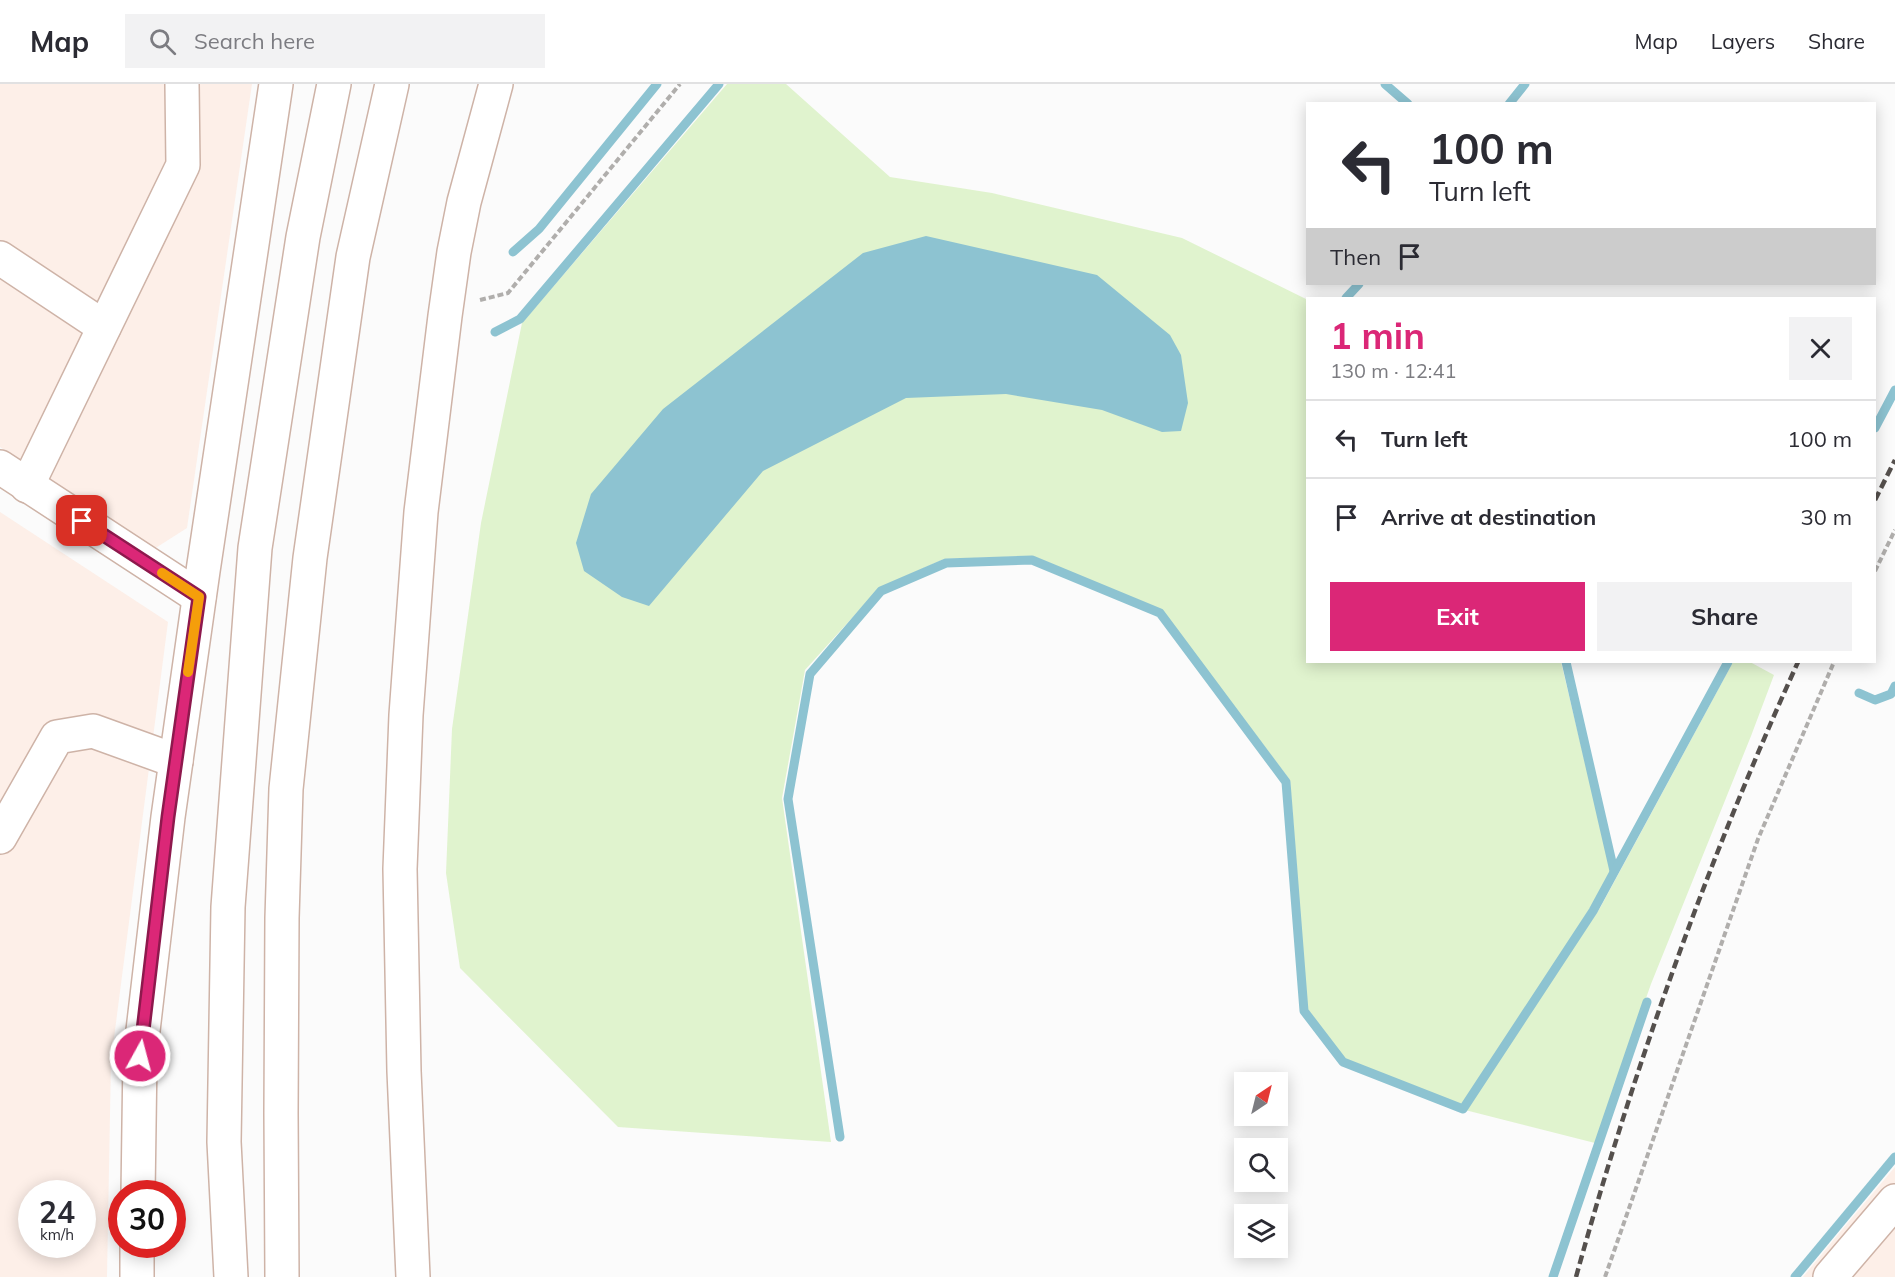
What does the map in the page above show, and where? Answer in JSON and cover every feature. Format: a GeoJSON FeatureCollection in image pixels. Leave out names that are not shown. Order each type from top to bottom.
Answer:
{"type":"FeatureCollection","features":[{"type":"Feature","properties":{"kind":"main road"},"geometry":{"type":"LineString","coordinates":[[27,486],[183,165],[182,84]]}},
{"type":"Feature","properties":{"kind":"main road"},"geometry":{"type":"LineString","coordinates":[[138,1180],[140,1056],[176,761],[276,84]]}},
{"type":"Feature","properties":{"kind":"main road"},"geometry":{"type":"LineString","coordinates":[[231,1277],[224,1142],[228,907],[255,548],[303,237],[334,84]]}},
{"type":"Feature","properties":{"kind":"main road"},"geometry":{"type":"LineString","coordinates":[[282,1277],[280,1113],[282,918],[287,777],[310,558],[353,257],[392,84]]}},
{"type":"Feature","properties":{"kind":"main road"},"geometry":{"type":"LineString","coordinates":[[413,1277],[404,1071],[400,869],[406,715],[421,512],[444,316],[465,202],[496,84]]}},
{"type":"Feature","properties":{"kind":"main road"},"geometry":{"type":"LineString","coordinates":[[0,258],[104,327]]}},
{"type":"Feature","properties":{"kind":"main road"},"geometry":{"type":"LineString","coordinates":[[0,467],[199,597]]}},
{"type":"Feature","properties":{"kind":"main road"},"geometry":{"type":"LineString","coordinates":[[0,837],[57,737],[93,731],[176,761]]}},
{"type":"Feature","properties":{"kind":"main road"},"geometry":{"type":"LineString","coordinates":[[1830,1277],[1895,1201]]}},
{"type":"Feature","properties":{"kind":"main road"},"geometry":{"type":"LineString","coordinates":[[137,1258],[137,1277]]}},
{"type":"Feature","properties":{"kind":"path"},"geometry":{"type":"LineString","coordinates":[[444,316],[470,303],[508,293],[680,84]]}},
{"type":"Feature","properties":{"kind":"path"},"geometry":{"type":"LineString","coordinates":[[1876,569],[1895,530]]}},
{"type":"Feature","properties":{"kind":"path"},"geometry":{"type":"LineString","coordinates":[[1605,1277],[1758,839],[1834,663]]}},
{"type":"Feature","properties":{"kind":"shaded area"},"geometry":{"type":"Polygon","coordinates":[[[0,84],[252,84],[187,528],[154,549],[0,447],[0,84]]]}},
{"type":"Feature","properties":{"kind":"shaded area"},"geometry":{"type":"Polygon","coordinates":[[[0,512],[168,622],[111,1061],[107,1277],[0,1277],[0,512]]]}},
{"type":"Feature","properties":{"kind":"shaded area"},"geometry":{"type":"Polygon","coordinates":[[[1895,1167],[1895,1277],[1803,1277],[1846,1225],[1895,1167]]]}},
{"type":"Feature","properties":{"kind":"green space"},"geometry":{"type":"Polygon","coordinates":[[[727,84],[786,84],[890,177],[992,193],[1182,238],[1306,299],[1306,663],[1561,663],[1611,871],[1592,905],[1463,1106],[1345,1059],[1307,1008],[1290,780],[1162,611],[1033,556],[944,559],[879,588],[805,670],[782,798],[831,1142],[618,1127],[460,968],[446,873],[452,729],[481,523],[522,323],[727,84]]]}},
{"type":"Feature","properties":{"kind":"green space"},"geometry":{"type":"Polygon","coordinates":[[[1732,663],[1752,663],[1774,675],[1651,984],[1595,1143],[1465,1110],[1600,908],[1732,663]]]}},
{"type":"Feature","properties":{"kind":"water"},"geometry":{"type":"Polygon","coordinates":[[[926,236],[1097,275],[1170,335],[1181,355],[1188,403],[1181,431],[1162,432],[1102,410],[1006,394],[906,398],[763,471],[649,606],[622,597],[584,571],[576,543],[591,494],[663,409],[863,253],[926,236]]]}},
{"type":"Feature","properties":{"kind":"waterway"},"geometry":{"type":"LineString","coordinates":[[513,252],[539,229],[657,84]]}},
{"type":"Feature","properties":{"kind":"waterway"},"geometry":{"type":"LineString","coordinates":[[495,332],[520,319],[719,84]]}},
{"type":"Feature","properties":{"kind":"waterway"},"geometry":{"type":"LineString","coordinates":[[1385,84],[1406,102]]}},
{"type":"Feature","properties":{"kind":"waterway"},"geometry":{"type":"LineString","coordinates":[[1511,102],[1525,84]]}},
{"type":"Feature","properties":{"kind":"waterway"},"geometry":{"type":"LineString","coordinates":[[1347,297],[1358,285]]}},
{"type":"Feature","properties":{"kind":"waterway"},"geometry":{"type":"LineString","coordinates":[[1876,426],[1895,390]]}},
{"type":"Feature","properties":{"kind":"waterway"},"geometry":{"type":"LineString","coordinates":[[840,1137],[788,799],[810,674],[881,591],[946,563],[1032,560],[1160,613],[1286,782],[1304,1011],[1343,1062],[1463,1109],[1593,911],[1727,663]]}},
{"type":"Feature","properties":{"kind":"waterway"},"geometry":{"type":"LineString","coordinates":[[1566,663],[1614,871]]}},
{"type":"Feature","properties":{"kind":"waterway"},"geometry":{"type":"LineString","coordinates":[[1859,693],[1875,700],[1891,694],[1895,686]]}},
{"type":"Feature","properties":{"kind":"waterway"},"geometry":{"type":"LineString","coordinates":[[1553,1277],[1647,1002]]}},
{"type":"Feature","properties":{"kind":"waterway"},"geometry":{"type":"LineString","coordinates":[[1795,1277],[1895,1157]]}},
{"type":"Feature","properties":{"kind":"railway"},"geometry":{"type":"LineString","coordinates":[[1876,498],[1895,460]]}},
{"type":"Feature","properties":{"kind":"railway"},"geometry":{"type":"LineString","coordinates":[[1576,1277],[1622,1120],[1675,965],[1734,812],[1798,663]]}},
{"type":"Feature","properties":{"kind":"slow traffic"},"geometry":{"type":"LineString","coordinates":[[162,573],[199,597],[188,672]]}},
{"type":"Feature","properties":{"kind":"route"},"geometry":{"type":"LineString","coordinates":[[82,521],[199,597],[168,817],[140,1056]]}}]}
